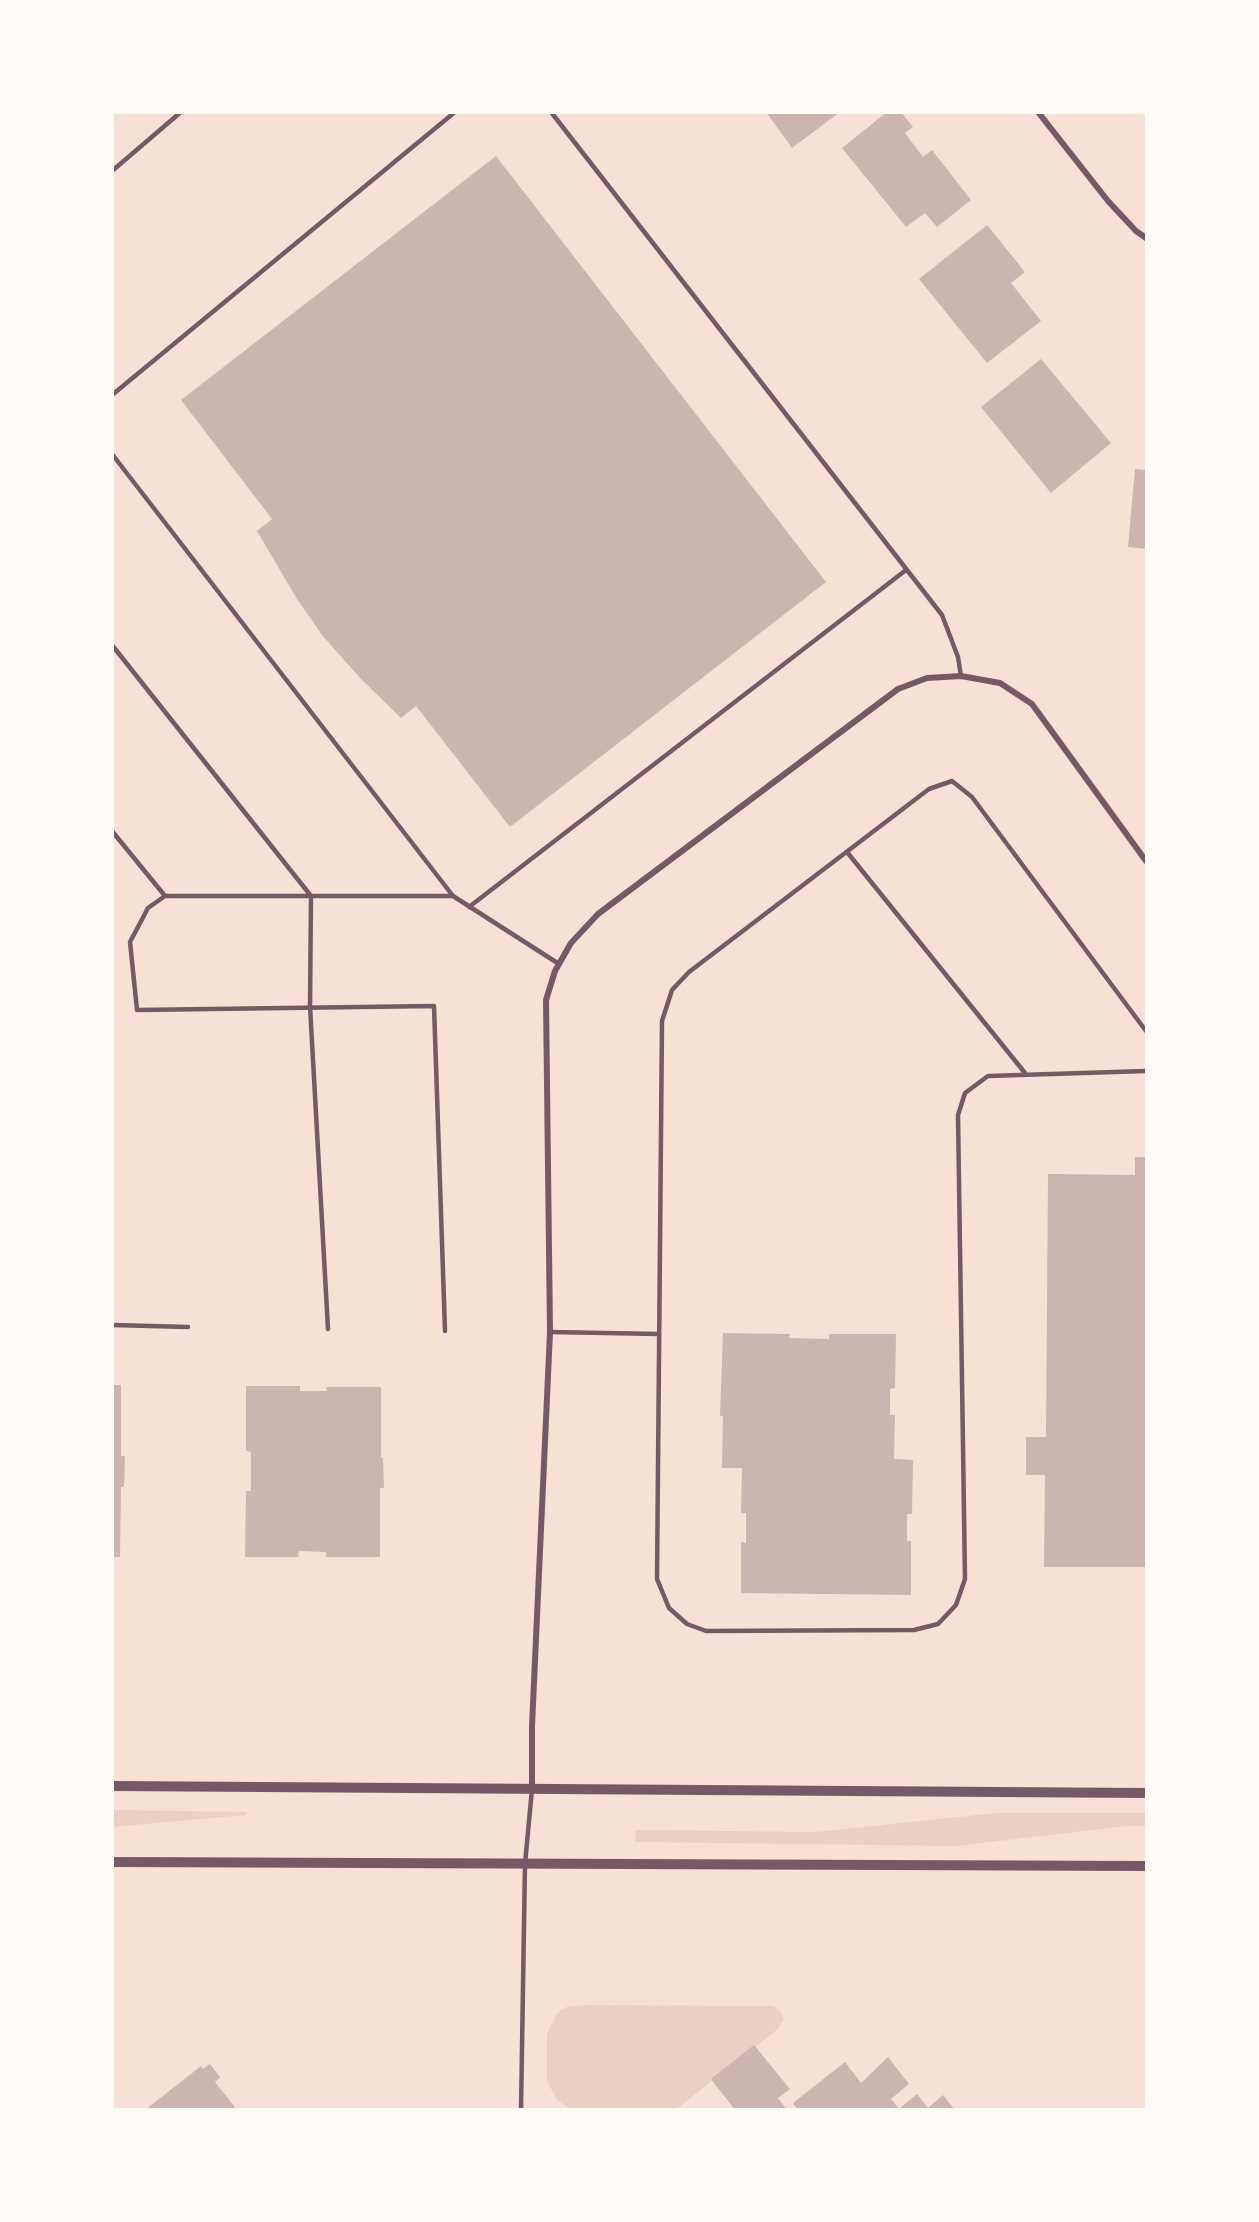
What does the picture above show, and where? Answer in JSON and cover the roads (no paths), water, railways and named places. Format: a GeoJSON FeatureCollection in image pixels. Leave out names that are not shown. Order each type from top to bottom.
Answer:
{"type":"FeatureCollection","features":[{"type":"Feature","properties":{"kind":"street"},"geometry":{"type":"LineString","coordinates":[[1038,112],[1108,201],[1136,231],[1146,238]]}},
{"type":"Feature","properties":{"kind":"street"},"geometry":{"type":"LineString","coordinates":[[532,1787],[532,1726],[550,1332],[546,1000],[559,964],[571,943],[598,914],[898,689],[927,678],[961,676],[1000,683],[1032,704],[1146,861]]}},
{"type":"Feature","properties":{"kind":"street"},"geometry":{"type":"LineString","coordinates":[[112,1786],[1146,1792]]}},
{"type":"Feature","properties":{"kind":"street"},"geometry":{"type":"LineString","coordinates":[[112,1862],[1146,1866]]}},
{"type":"Feature","properties":{"kind":"lane"},"geometry":{"type":"LineString","coordinates":[[112,171],[181,112]]}},
{"type":"Feature","properties":{"kind":"lane"},"geometry":{"type":"LineString","coordinates":[[112,395],[455,112]]}},
{"type":"Feature","properties":{"kind":"lane"},"geometry":{"type":"LineString","coordinates":[[551,112],[942,615],[958,657],[961,676]]}},
{"type":"Feature","properties":{"kind":"lane"},"geometry":{"type":"LineString","coordinates":[[112,454],[453,896],[559,964]]}},
{"type":"Feature","properties":{"kind":"lane"},"geometry":{"type":"LineString","coordinates":[[469,907],[906,570]]}},
{"type":"Feature","properties":{"kind":"lane"},"geometry":{"type":"LineString","coordinates":[[112,645],[311,896],[310,1006],[327,1329]]}},
{"type":"Feature","properties":{"kind":"lane"},"geometry":{"type":"LineString","coordinates":[[1146,1031],[972,797],[952,782],[929,789],[689,972],[672,990],[662,1021],[657,1579],[669,1608],[687,1624],[706,1631],[914,1630],[938,1624],[956,1605],[965,1579],[958,1115],[965,1092],[988,1076],[1025,1073],[1146,1071]]}},
{"type":"Feature","properties":{"kind":"lane"},"geometry":{"type":"LineString","coordinates":[[112,831],[165,896]]}},
{"type":"Feature","properties":{"kind":"lane"},"geometry":{"type":"LineString","coordinates":[[847,852],[1025,1073]]}},
{"type":"Feature","properties":{"kind":"lane"},"geometry":{"type":"LineString","coordinates":[[445,1331],[434,1006],[137,1010],[130,942],[148,908],[165,896],[453,896]]}},
{"type":"Feature","properties":{"kind":"lane"},"geometry":{"type":"LineString","coordinates":[[112,1325],[188,1327]]}},
{"type":"Feature","properties":{"kind":"lane"},"geometry":{"type":"LineString","coordinates":[[550,1332],[659,1334]]}},
{"type":"Feature","properties":{"kind":"lane"},"geometry":{"type":"LineString","coordinates":[[521,2109],[525,1864],[532,1787]]}}]}
